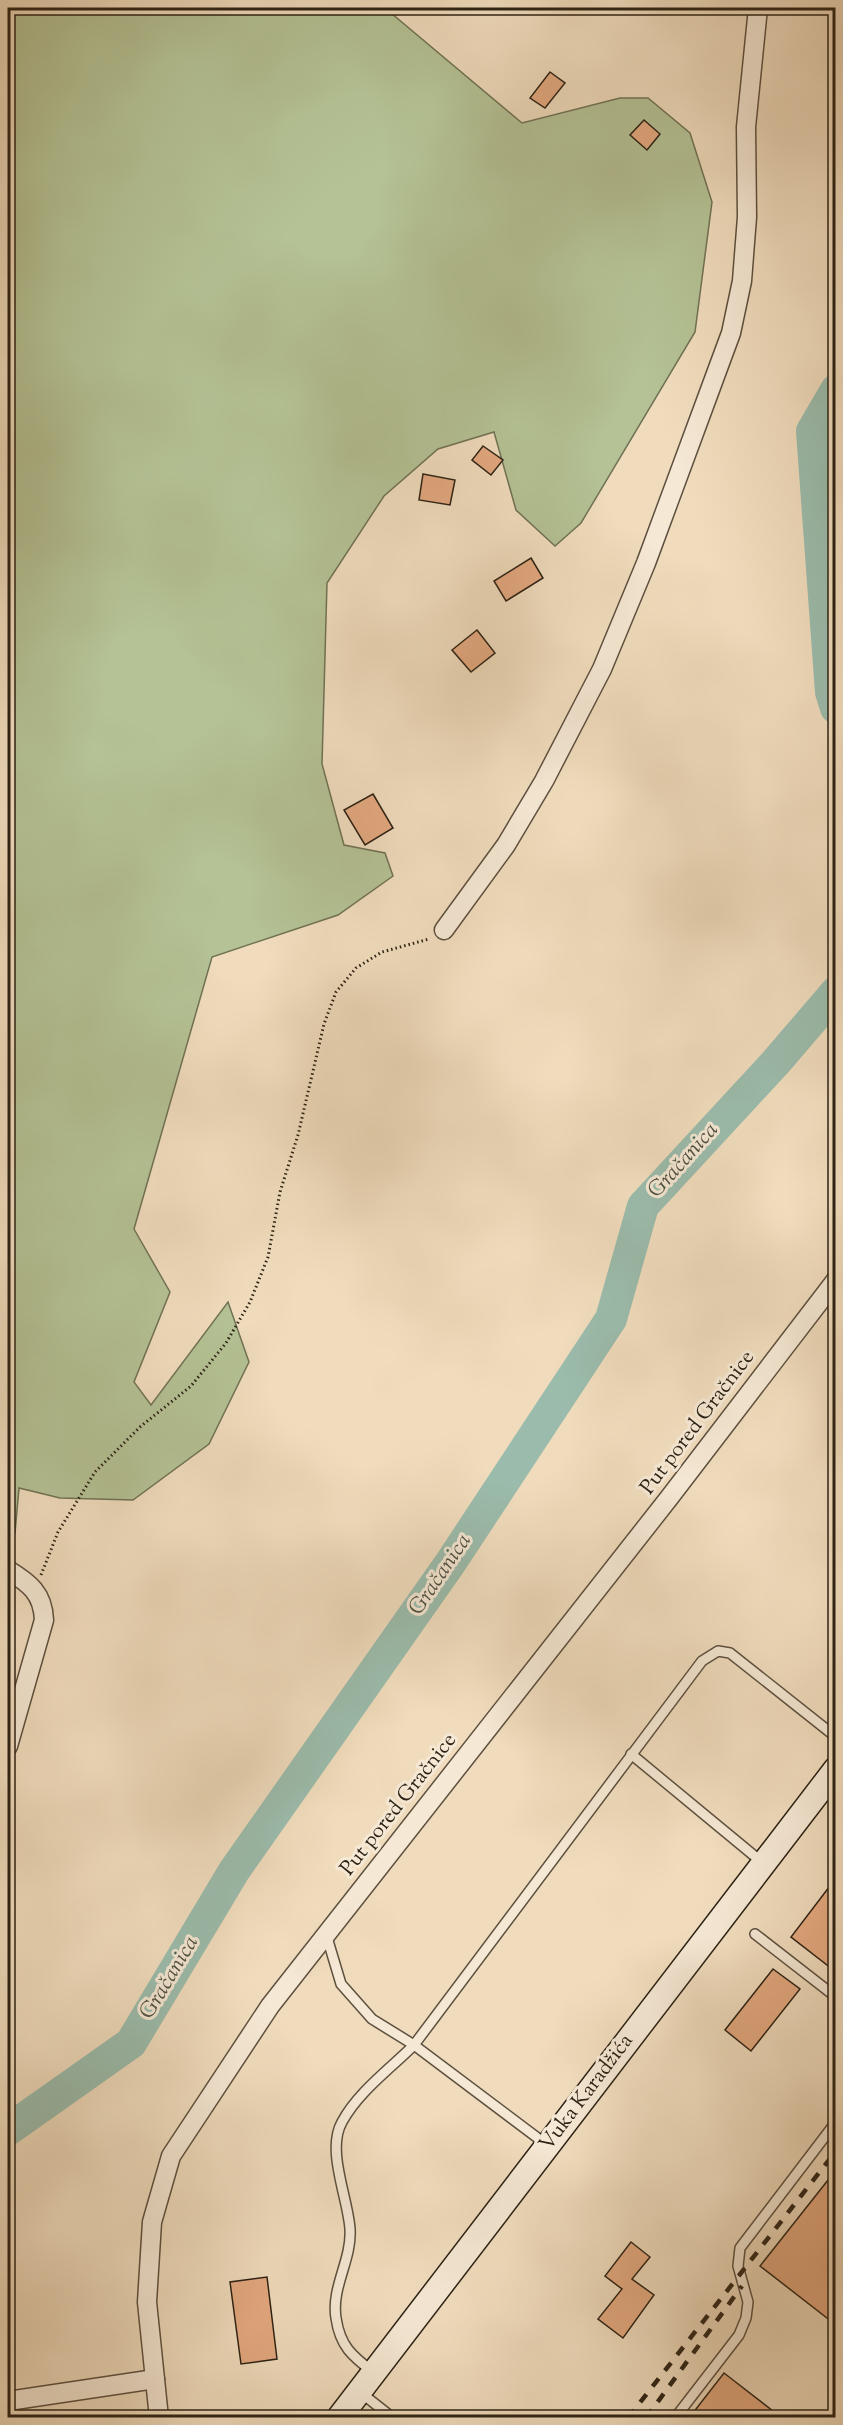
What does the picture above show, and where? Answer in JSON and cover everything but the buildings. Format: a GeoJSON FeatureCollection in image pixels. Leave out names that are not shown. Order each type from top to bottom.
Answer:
{"type":"FeatureCollection","features":[{"type":"Feature","properties":{"kind":"street"},"geometry":{"type":"LineString","coordinates":[[444,930],[506,845],[544,781],[602,669],[628,610],[731,333],[742,281],[747,217],[746,128],[758,8]]}},
{"type":"Feature","properties":{"kind":"street","name":"Put pored Gračnice"},"geometry":{"type":"LineString","coordinates":[[159,2418],[147,2302],[152,2222],[171,2156],[270,2006],[669,1498],[836,1280]]}},
{"type":"Feature","properties":{"kind":"street"},"geometry":{"type":"LineString","coordinates":[[8,1570],[37,1591],[44,1605],[41,1636],[8,1746]]}},
{"type":"Feature","properties":{"kind":"street","name":"Vuka Karadžića"},"geometry":{"type":"LineString","coordinates":[[339,2418],[836,1768]]}},
{"type":"Feature","properties":{"kind":"street"},"geometry":{"type":"LineString","coordinates":[[8,2401],[155,2379]]}},
{"type":"Feature","properties":{"kind":"lane"},"geometry":{"type":"LineString","coordinates":[[393,2418],[365,2382],[346,2351],[336,2319],[335,2298],[346,2259],[350,2230],[336,2139],[341,2122],[359,2099],[414,2045],[702,1661],[718,1651],[730,1653],[836,1737]]}},
{"type":"Feature","properties":{"kind":"lane"},"geometry":{"type":"LineString","coordinates":[[631,1754],[763,1863]]}},
{"type":"Feature","properties":{"kind":"lane"},"geometry":{"type":"LineString","coordinates":[[326,1934],[341,1984],[372,2019],[414,2045],[547,2145]]}},
{"type":"Feature","properties":{"kind":"lane"},"geometry":{"type":"LineString","coordinates":[[755,1935],[836,1997]]}},
{"type":"Feature","properties":{"kind":"lane"},"geometry":{"type":"LineString","coordinates":[[675,2418],[739,2335],[746,2318],[748,2302],[738,2266],[740,2248],[836,2122]]}},
{"type":"Feature","properties":{"kind":"path"},"geometry":{"type":"LineString","coordinates":[[37,1591],[44,1563],[58,1532],[95,1472],[140,1427],[191,1386],[226,1343],[250,1302],[268,1257],[280,1192],[298,1135],[324,1024],[336,992],[356,968],[382,952],[428,940],[444,930]]}},
{"type":"Feature","properties":{"kind":"green space"},"geometry":{"type":"Polygon","coordinates":[[[8,8],[385,8],[522,123],[620,98],[648,98],[690,133],[712,202],[695,332],[581,523],[555,546],[516,510],[494,432],[438,449],[384,496],[327,583],[322,764],[344,845],[385,853],[393,876],[338,915],[212,957],[134,1229],[170,1292],[134,1382],[151,1405],[228,1302],[249,1362],[209,1444],[133,1500],[60,1498],[19,1488],[15,1533],[8,1535],[8,8]]]}},
{"type":"Feature","properties":{"kind":"waterway","name":"Gračanica"},"geometry":{"type":"LineString","coordinates":[[836,390],[812,431],[831,692],[836,708]]}},
{"type":"Feature","properties":{"kind":"waterway","name":"Gračanica"},"geometry":{"type":"LineString","coordinates":[[8,2130],[131,2043],[234,1871],[451,1562],[611,1319],[643,1206],[776,1062],[836,992]]}},
{"type":"Feature","properties":{"kind":"railway"},"geometry":{"type":"LineString","coordinates":[[628,2418],[836,2151]]}},
{"type":"Feature","properties":{"kind":"railway"},"geometry":{"type":"LineString","coordinates":[[646,2418],[742,2286]]}}]}
